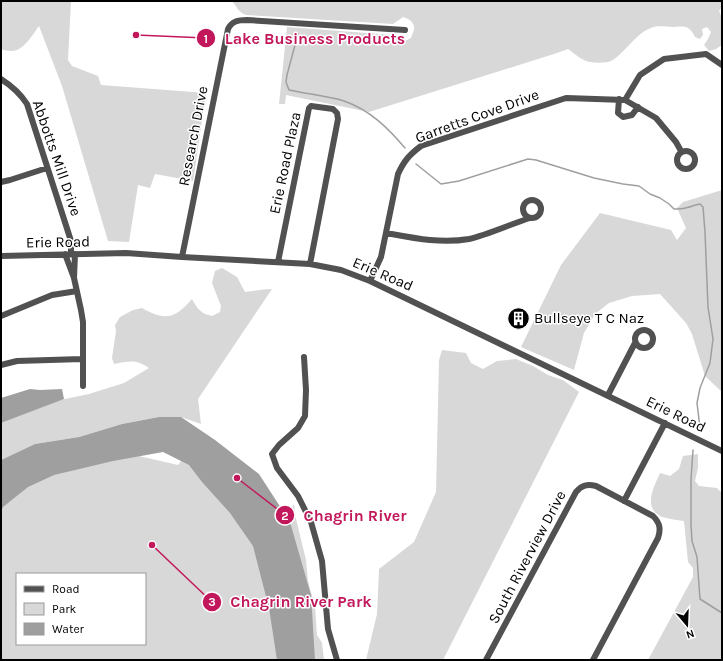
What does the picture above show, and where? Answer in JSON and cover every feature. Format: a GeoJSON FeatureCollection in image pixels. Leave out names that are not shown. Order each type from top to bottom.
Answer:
{"type":"FeatureCollection","features":[{"type":"Feature","properties":{"kind":"street","name":"Research Drive"},"geometry":{"type":"LineString","coordinates":[[182,258],[228,29],[233,22],[247,20],[405,30]]}},
{"type":"Feature","properties":{"kind":"street"},"geometry":{"type":"LineString","coordinates":[[638,106],[632,115],[623,117],[618,113],[622,100],[640,75],[664,59],[706,54],[722,66]]}},
{"type":"Feature","properties":{"kind":"street","name":"Abbotts Mill Drive"},"geometry":{"type":"LineString","coordinates":[[1,79],[12,86],[27,104],[71,241],[70,254]]}},
{"type":"Feature","properties":{"kind":"street","name":"Garretts Cove Drive"},"geometry":{"type":"LineString","coordinates":[[370,280],[381,257],[398,174],[410,154],[422,146],[566,98],[622,100]]}},
{"type":"Feature","properties":{"kind":"street"},"geometry":{"type":"LineString","coordinates":[[622,100],[638,106],[656,118],[676,142],[681,151]]}},
{"type":"Feature","properties":{"kind":"street","name":"Erie Road Plaza"},"geometry":{"type":"LineString","coordinates":[[278,262],[309,108],[311,106],[333,109],[337,113],[338,119],[310,264]]}},
{"type":"Feature","properties":{"kind":"street"},"geometry":{"type":"LineString","coordinates":[[1,182],[47,168]]}},
{"type":"Feature","properties":{"kind":"street"},"geometry":{"type":"LineString","coordinates":[[386,233],[425,240],[459,240],[470,238],[530,218]]}},
{"type":"Feature","properties":{"kind":"street","name":"Erie Road"},"geometry":{"type":"LineString","coordinates":[[1,256],[126,253],[182,258],[310,264],[341,270],[370,280],[722,451]]}},
{"type":"Feature","properties":{"kind":"street"},"geometry":{"type":"LineString","coordinates":[[70,254],[74,278]]}},
{"type":"Feature","properties":{"kind":"street"},"geometry":{"type":"LineString","coordinates":[[70,254],[82,322],[83,386]]}},
{"type":"Feature","properties":{"kind":"street"},"geometry":{"type":"LineString","coordinates":[[1,316],[52,295],[77,291]]}},
{"type":"Feature","properties":{"kind":"street"},"geometry":{"type":"LineString","coordinates":[[608,395],[636,343]]}},
{"type":"Feature","properties":{"kind":"street"},"geometry":{"type":"LineString","coordinates":[[304,357],[306,390],[305,416],[298,428],[279,445],[272,454],[277,468],[298,496],[311,522],[322,561],[328,629],[337,660]]}},
{"type":"Feature","properties":{"kind":"street"},"geometry":{"type":"LineString","coordinates":[[1,365],[17,361],[82,359]]}},
{"type":"Feature","properties":{"kind":"street"},"geometry":{"type":"LineString","coordinates":[[593,660],[658,538],[660,525],[657,520],[653,516],[624,501],[665,423]]}},
{"type":"Feature","properties":{"kind":"street","name":"South Riverview Drive"},"geometry":{"type":"LineString","coordinates":[[486,660],[580,488],[584,485],[596,486],[624,501]]}},
{"type":"Feature","properties":{"kind":"green space"},"geometry":{"type":"Polygon","coordinates":[[[1,1],[71,1],[68,60],[72,66],[98,76],[101,85],[206,93],[193,181],[155,174],[150,188],[138,185],[129,242],[108,241],[62,86],[39,26],[20,49],[11,51],[1,49],[1,1]]]}},
{"type":"Feature","properties":{"kind":"green space"},"geometry":{"type":"Polygon","coordinates":[[[231,1],[722,1],[722,7],[719,11],[722,18],[722,45],[709,51],[704,45],[711,32],[707,27],[702,29],[703,35],[700,39],[695,37],[689,28],[681,26],[662,26],[651,28],[639,35],[618,56],[608,62],[597,63],[586,61],[568,49],[369,112],[286,95],[285,104],[279,104],[287,27],[393,35],[399,40],[405,41],[411,38],[414,30],[413,23],[403,17],[393,24],[246,15],[240,12],[231,1]]]}},
{"type":"Feature","properties":{"kind":"green space"},"geometry":{"type":"Polygon","coordinates":[[[722,190],[722,392],[705,376],[692,334],[686,323],[660,294],[632,296],[609,303],[595,314],[584,333],[574,370],[521,347],[561,265],[600,213],[671,230],[677,240],[686,228],[677,208],[683,202],[722,190]]]}},
{"type":"Feature","properties":{"kind":"green space"},"geometry":{"type":"Polygon","coordinates":[[[222,268],[237,277],[245,292],[272,289],[198,399],[201,424],[181,417],[159,417],[122,424],[79,437],[35,444],[1,460],[1,423],[60,400],[89,394],[124,383],[149,368],[136,362],[114,364],[112,358],[116,331],[115,325],[120,317],[133,310],[142,308],[157,315],[169,316],[180,311],[192,299],[196,306],[205,314],[212,316],[220,312],[221,306],[212,283],[215,271],[222,268]]]}},
{"type":"Feature","properties":{"kind":"green space"},"geometry":{"type":"Polygon","coordinates":[[[442,350],[466,353],[471,363],[483,369],[497,361],[516,359],[533,366],[548,375],[563,380],[579,392],[443,660],[366,660],[377,614],[379,569],[414,542],[436,492],[439,360],[442,350]]]}},
{"type":"Feature","properties":{"kind":"green space"},"geometry":{"type":"Polygon","coordinates":[[[196,443],[278,529],[294,504],[306,560],[308,581],[315,607],[317,635],[322,643],[324,660],[1,660],[1,476],[104,448],[178,465],[196,443]]]}},
{"type":"Feature","properties":{"kind":"green space"},"geometry":{"type":"Polygon","coordinates":[[[698,454],[698,468],[695,481],[699,486],[717,488],[722,493],[722,660],[648,660],[693,577],[693,568],[688,562],[684,521],[662,517],[656,513],[652,508],[651,497],[660,473],[670,476],[679,469],[683,456],[698,454]]]}},
{"type":"Feature","properties":{"kind":"water"},"geometry":{"type":"Polygon","coordinates":[[[30,389],[62,389],[64,399],[1,423],[1,398],[30,389]]]}},
{"type":"Feature","properties":{"kind":"water"},"geometry":{"type":"Polygon","coordinates":[[[159,417],[181,417],[215,440],[259,474],[290,522],[311,595],[315,660],[277,660],[269,608],[253,546],[230,513],[189,465],[163,452],[113,461],[54,475],[28,487],[3,507],[1,511],[1,460],[35,444],[79,437],[122,424],[159,417]]]}},
{"type":"Feature","properties":{"kind":"waterway"},"geometry":{"type":"LineString","coordinates":[[298,34],[287,75],[286,82],[289,90],[344,101],[362,109],[378,120],[405,148]]}},
{"type":"Feature","properties":{"kind":"waterway"},"geometry":{"type":"LineString","coordinates":[[416,164],[441,184],[459,181],[528,159],[536,160],[594,178],[639,186],[650,194],[660,198],[674,209],[700,204],[703,207],[708,307],[713,339],[710,363],[700,388],[697,403],[700,428]]}},
{"type":"Feature","properties":{"kind":"waterway"},"geometry":{"type":"LineString","coordinates":[[693,450],[691,479],[691,525],[692,541],[697,557],[700,599],[722,613]]}},
{"type":"Feature","properties":{"kind":"place","name":"Lake Business Products"},"geometry":{"type":"Point","coordinates":[136,35]}},
{"type":"Feature","properties":{"kind":"place","name":"Bullseye T C Naz"},"geometry":{"type":"Point","coordinates":[518,318]}},
{"type":"Feature","properties":{"kind":"place","name":"Chagrin River"},"geometry":{"type":"Point","coordinates":[237,478]}},
{"type":"Feature","properties":{"kind":"place","name":"Chagrin River Park"},"geometry":{"type":"Point","coordinates":[152,545]}}]}
